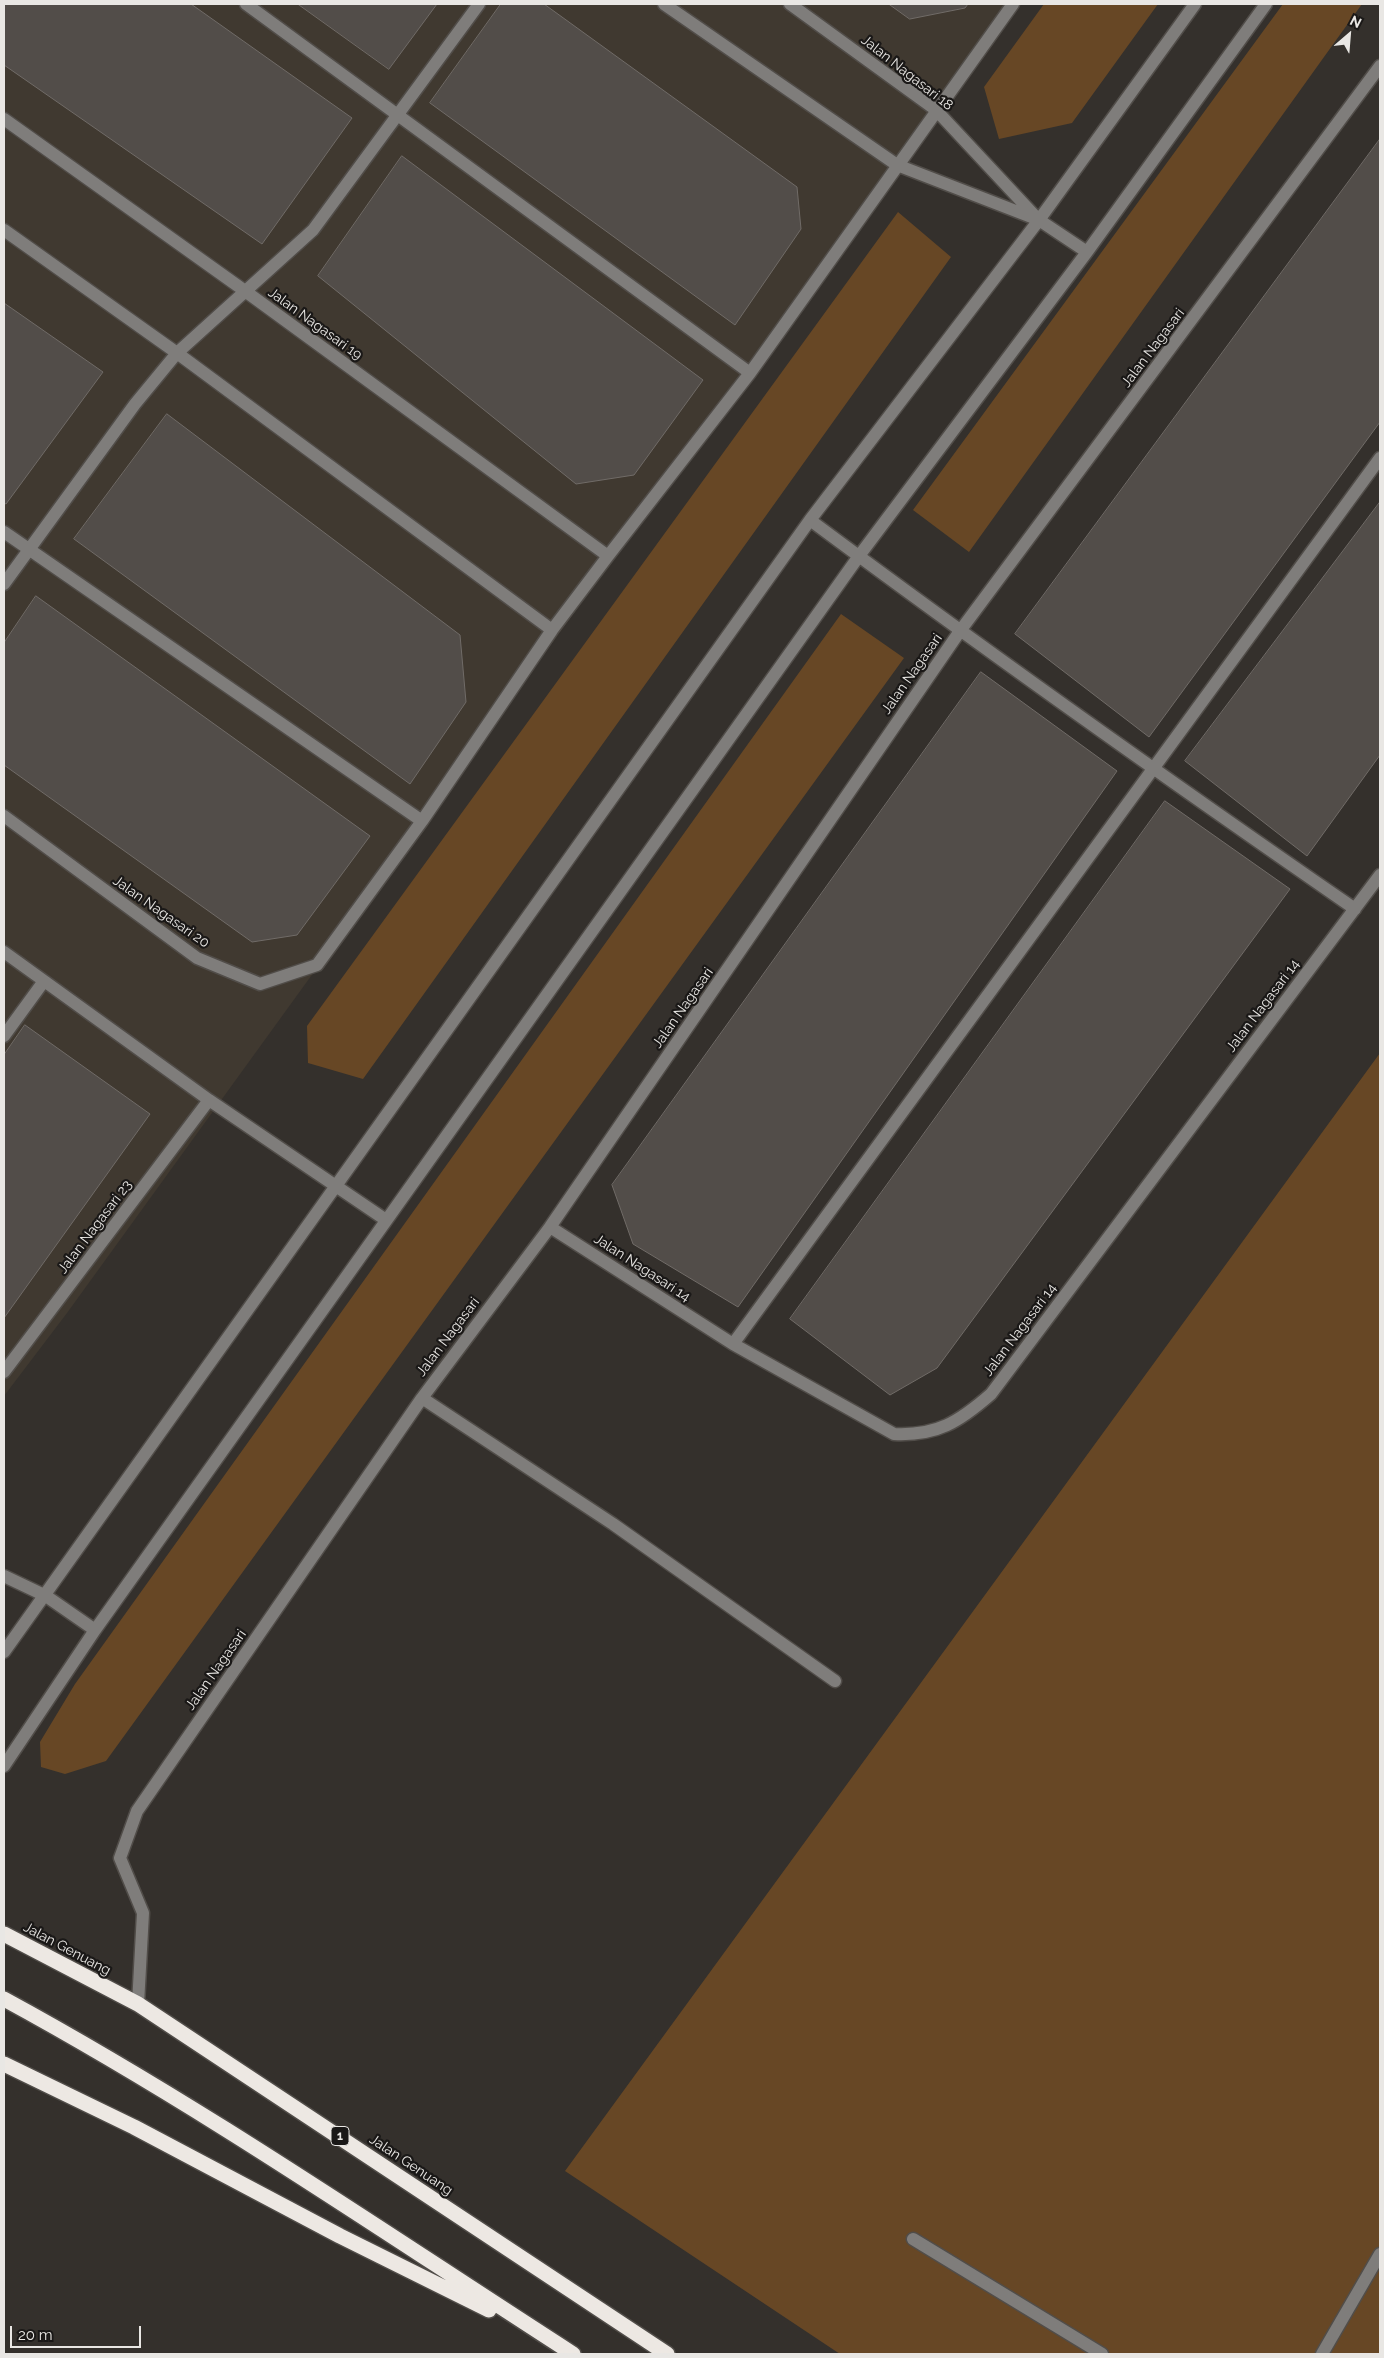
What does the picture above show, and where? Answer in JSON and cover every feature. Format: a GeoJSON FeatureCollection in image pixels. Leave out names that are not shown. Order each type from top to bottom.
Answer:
{"type":"FeatureCollection","features":[{"type":"Feature","properties":{"kind":"highway","name":"Jalan Genuang"},"geometry":{"type":"LineString","coordinates":[[4,1934],[138,2004],[667,2354]]}},
{"type":"Feature","properties":{"kind":"highway"},"geometry":{"type":"LineString","coordinates":[[4,1999],[141,2077],[240,2137],[573,2354]]}},
{"type":"Feature","properties":{"kind":"highway"},"geometry":{"type":"LineString","coordinates":[[4,2064],[125,2123],[340,2236],[555,2343]]}},
{"type":"Feature","properties":{"kind":"street"},"geometry":{"type":"LineString","coordinates":[[246,4],[750,373]]}},
{"type":"Feature","properties":{"kind":"street"},"geometry":{"type":"LineString","coordinates":[[4,584],[135,404],[177,353],[313,230],[479,4]]}},
{"type":"Feature","properties":{"kind":"street"},"geometry":{"type":"LineString","coordinates":[[664,4],[897,165],[1038,220],[1087,252]]}},
{"type":"Feature","properties":{"kind":"street","name":"Jalan Nagasari 18"},"geometry":{"type":"LineString","coordinates":[[790,4],[936,110],[1038,220]]}},
{"type":"Feature","properties":{"kind":"street"},"geometry":{"type":"LineString","coordinates":[[4,532],[422,821],[552,630],[750,373],[1013,4]]}},
{"type":"Feature","properties":{"kind":"street"},"geometry":{"type":"LineString","coordinates":[[4,1652],[46,1596],[810,520],[1038,220],[1195,4]]}},
{"type":"Feature","properties":{"kind":"street"},"geometry":{"type":"LineString","coordinates":[[4,1766],[94,1630],[859,556],[1087,252],[1266,4]]}},
{"type":"Feature","properties":{"kind":"street","name":"Jalan Nagasari"},"geometry":{"type":"LineString","coordinates":[[138,2004],[143,1913],[120,1858],[137,1811],[422,1398],[550,1226],[960,631],[1379,72]]}},
{"type":"Feature","properties":{"kind":"street","name":"Jalan Nagasari 19"},"geometry":{"type":"LineString","coordinates":[[4,119],[608,556]]}},
{"type":"Feature","properties":{"kind":"street"},"geometry":{"type":"LineString","coordinates":[[4,230],[177,353],[552,630]]}},
{"type":"Feature","properties":{"kind":"street"},"geometry":{"type":"LineString","coordinates":[[733,1344],[1380,458]]}},
{"type":"Feature","properties":{"kind":"street"},"geometry":{"type":"LineString","coordinates":[[810,520],[960,631],[1154,770],[1355,909]]}},
{"type":"Feature","properties":{"kind":"street","name":"Jalan Nagasari 20"},"geometry":{"type":"LineString","coordinates":[[4,816],[197,958],[260,984],[317,965],[422,821]]}},
{"type":"Feature","properties":{"kind":"street","name":"Jalan Nagasari 14"},"geometry":{"type":"LineString","coordinates":[[550,1226],[733,1344],[894,1434],[915,1435],[945,1428],[966,1416],[991,1394],[1380,875]]}},
{"type":"Feature","properties":{"kind":"street"},"geometry":{"type":"LineString","coordinates":[[4,952],[209,1100],[386,1220]]}},
{"type":"Feature","properties":{"kind":"street"},"geometry":{"type":"LineString","coordinates":[[4,1036],[44,981]]}},
{"type":"Feature","properties":{"kind":"street","name":"Jalan Nagasari 23"},"geometry":{"type":"LineString","coordinates":[[4,1372],[209,1100]]}},
{"type":"Feature","properties":{"kind":"street"},"geometry":{"type":"LineString","coordinates":[[422,1398],[613,1524],[835,1681]]}},
{"type":"Feature","properties":{"kind":"street"},"geometry":{"type":"LineString","coordinates":[[4,1576],[46,1596],[94,1630]]}},
{"type":"Feature","properties":{"kind":"street"},"geometry":{"type":"LineString","coordinates":[[913,2239],[1102,2354]]}},
{"type":"Feature","properties":{"kind":"street"},"geometry":{"type":"LineString","coordinates":[[1322,2354],[1380,2254]]}},
{"type":"Feature","properties":{"kind":"shaded area"},"geometry":{"type":"Polygon","coordinates":[[[4,4],[1015,4],[67,1313],[4,1396],[4,4]]]}},
{"type":"Feature","properties":{"kind":"shaded area"},"geometry":{"type":"Polygon","coordinates":[[[1044,4],[1158,4],[1072,123],[999,139],[984,87],[1044,4]]]}},
{"type":"Feature","properties":{"kind":"shaded area"},"geometry":{"type":"Polygon","coordinates":[[[1283,4],[1362,4],[969,552],[913,510],[1283,4]]]}},
{"type":"Feature","properties":{"kind":"shaded area"},"geometry":{"type":"Polygon","coordinates":[[[898,212],[951,257],[363,1079],[308,1063],[307,1026],[898,212]]]}},
{"type":"Feature","properties":{"kind":"shaded area"},"geometry":{"type":"Polygon","coordinates":[[[841,614],[904,658],[106,1761],[65,1774],[41,1767],[40,1742],[75,1684],[841,614]]]}},
{"type":"Feature","properties":{"kind":"shaded area"},"geometry":{"type":"Polygon","coordinates":[[[1380,1053],[1380,2354],[840,2354],[565,2171],[1380,1053]]]}},
{"type":"Feature","properties":{"kind":"building"},"geometry":{"type":"Polygon","coordinates":[[[4,4],[191,4],[352,118],[262,244],[4,65],[4,4]]]}},
{"type":"Feature","properties":{"kind":"building"},"geometry":{"type":"Polygon","coordinates":[[[298,4],[437,4],[389,69],[298,4]]]}},
{"type":"Feature","properties":{"kind":"building"},"geometry":{"type":"Polygon","coordinates":[[[501,4],[544,4],[797,187],[801,229],[735,325],[430,103],[501,4]]]}},
{"type":"Feature","properties":{"kind":"building"},"geometry":{"type":"Polygon","coordinates":[[[889,4],[968,4],[965,8],[910,19],[889,4]]]}},
{"type":"Feature","properties":{"kind":"building"},"geometry":{"type":"Polygon","coordinates":[[[1380,139],[1380,422],[1149,737],[1015,634],[1380,139]]]}},
{"type":"Feature","properties":{"kind":"building"},"geometry":{"type":"Polygon","coordinates":[[[402,156],[703,380],[634,475],[576,484],[318,276],[402,156]]]}},
{"type":"Feature","properties":{"kind":"building"},"geometry":{"type":"Polygon","coordinates":[[[4,303],[103,372],[6,504],[4,503],[4,303]]]}},
{"type":"Feature","properties":{"kind":"building"},"geometry":{"type":"Polygon","coordinates":[[[167,414],[460,635],[466,702],[410,784],[74,539],[167,414]]]}},
{"type":"Feature","properties":{"kind":"building"},"geometry":{"type":"Polygon","coordinates":[[[1380,502],[1380,755],[1307,856],[1185,761],[1380,502]]]}},
{"type":"Feature","properties":{"kind":"building"},"geometry":{"type":"Polygon","coordinates":[[[36,596],[370,836],[297,935],[252,942],[4,765],[4,643],[36,596]]]}},
{"type":"Feature","properties":{"kind":"building"},"geometry":{"type":"Polygon","coordinates":[[[981,672],[1117,771],[738,1307],[633,1244],[612,1185],[981,672]]]}},
{"type":"Feature","properties":{"kind":"building"},"geometry":{"type":"Polygon","coordinates":[[[1165,801],[1290,889],[937,1368],[890,1395],[790,1319],[1165,801]]]}},
{"type":"Feature","properties":{"kind":"building"},"geometry":{"type":"Polygon","coordinates":[[[25,1025],[150,1114],[4,1318],[4,1055],[25,1025]]]}}]}
